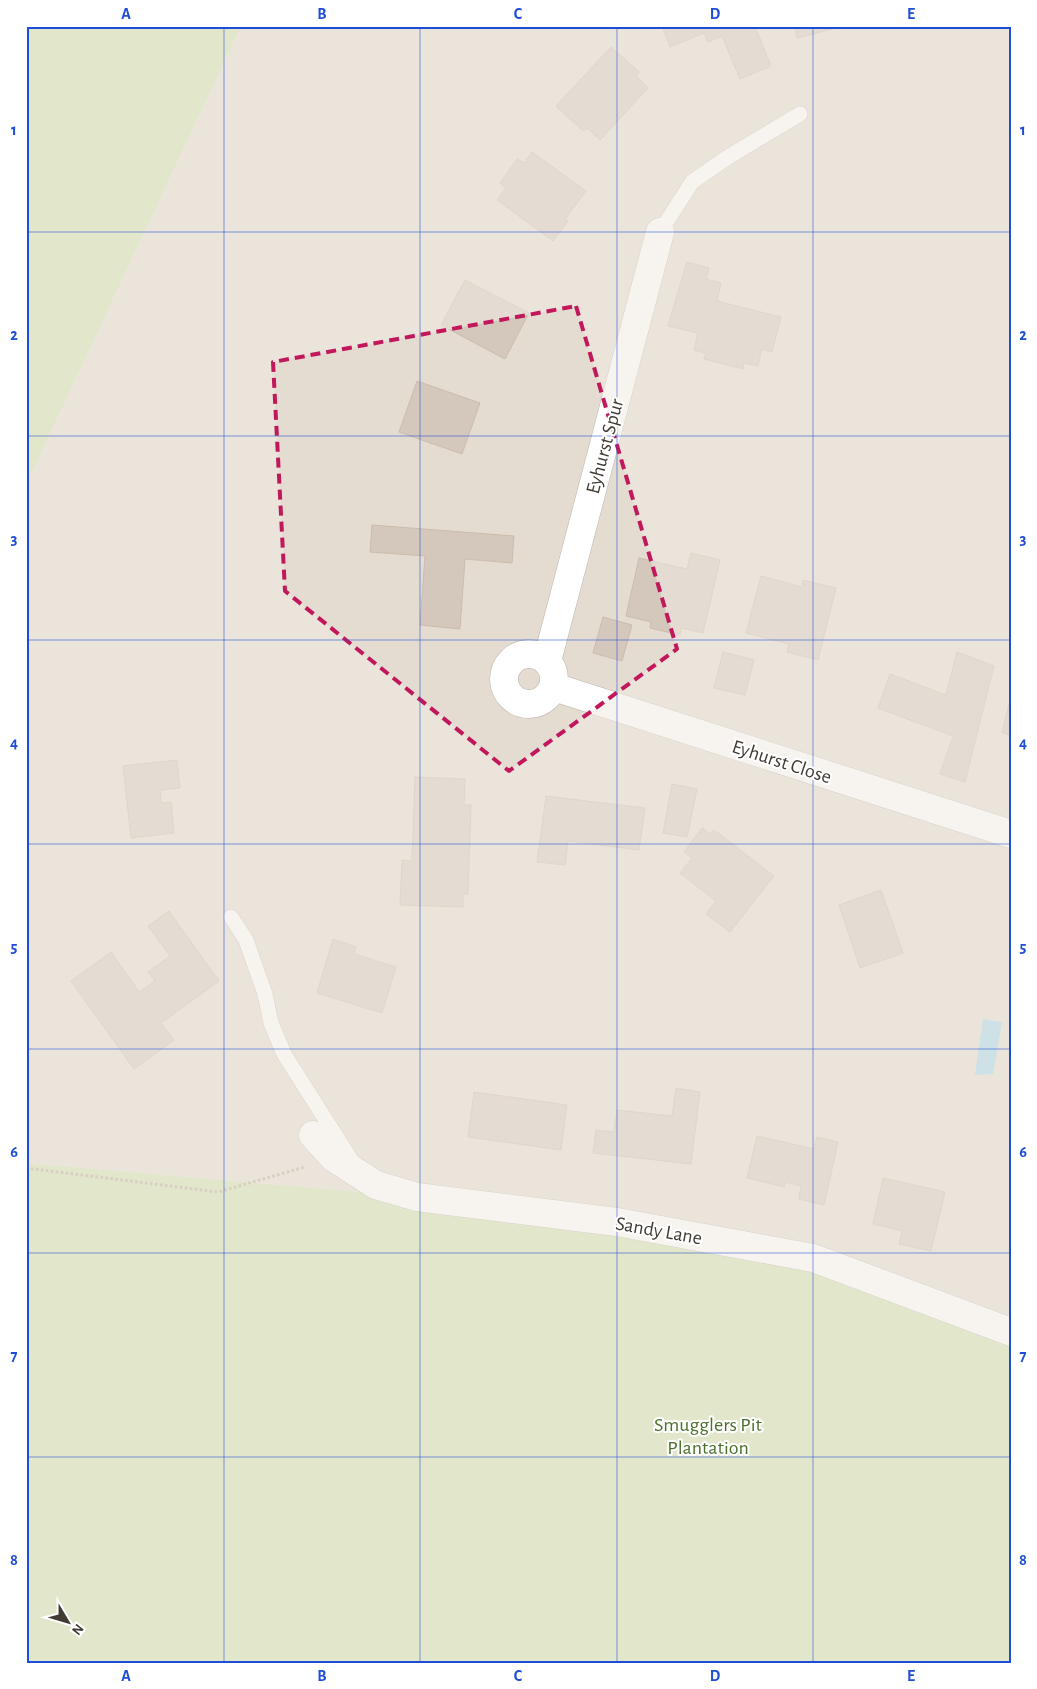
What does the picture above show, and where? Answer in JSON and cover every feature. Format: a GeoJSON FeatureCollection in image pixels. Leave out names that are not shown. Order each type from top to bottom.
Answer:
{"type":"FeatureCollection","features":[{"type":"Feature","properties":{"kind":"street","name":"Eyhurst Spur"},"geometry":{"type":"LineString","coordinates":[[547,661],[660,232]]}},
{"type":"Feature","properties":{"kind":"street"},"geometry":{"type":"LineString","coordinates":[[530,654],[547,661],[554,673],[554,687],[542,702],[523,704],[508,694],[504,676],[513,660],[530,654]]}},
{"type":"Feature","properties":{"kind":"street","name":"Eyhurst Close"},"geometry":{"type":"LineString","coordinates":[[554,687],[1011,834]]}},
{"type":"Feature","properties":{"kind":"street","name":"Sandy Lane"},"geometry":{"type":"LineString","coordinates":[[313,1135],[334,1158],[376,1185],[417,1197],[617,1222],[813,1258],[1011,1332]]}},
{"type":"Feature","properties":{"kind":"lane"},"geometry":{"type":"LineString","coordinates":[[660,232],[692,182],[725,159],[800,114]]}},
{"type":"Feature","properties":{"kind":"lane"},"geometry":{"type":"LineString","coordinates":[[231,917],[246,940],[265,994],[270,1023],[284,1054],[361,1176]]}},
{"type":"Feature","properties":{"kind":"path"},"geometry":{"type":"LineString","coordinates":[[26,1168],[218,1192],[334,1158]]}},
{"type":"Feature","properties":{"kind":"highlighted area"},"geometry":{"type":"Polygon","coordinates":[[[576,306],[677,649],[509,771],[285,591],[273,362],[576,306]]]}},
{"type":"Feature","properties":{"kind":"shaded area"},"geometry":{"type":"Polygon","coordinates":[[[241,26],[1011,26],[1011,1332],[417,1197],[26,1163],[26,485],[241,26]]]}},
{"type":"Feature","properties":{"kind":"green space"},"geometry":{"type":"Polygon","coordinates":[[[26,26],[241,26],[26,485],[26,26]]]}},
{"type":"Feature","properties":{"kind":"green space","name":"Smugglers Pit Plantation"},"geometry":{"type":"Polygon","coordinates":[[[26,1163],[417,1197],[813,1258],[1011,1332],[1011,1663],[26,1663],[26,1163]]]}},
{"type":"Feature","properties":{"kind":"water"},"geometry":{"type":"Polygon","coordinates":[[[983,1019],[1002,1022],[993,1074],[975,1075],[983,1019]]]}},
{"type":"Feature","properties":{"kind":"building"},"geometry":{"type":"Polygon","coordinates":[[[662,26],[755,26],[771,66],[740,79],[722,36],[708,42],[704,33],[670,47],[662,26]]]}},
{"type":"Feature","properties":{"kind":"building"},"geometry":{"type":"Polygon","coordinates":[[[795,26],[844,26],[797,38],[795,26]]]}},
{"type":"Feature","properties":{"kind":"building"},"geometry":{"type":"Polygon","coordinates":[[[611,47],[639,72],[636,76],[648,88],[600,140],[587,128],[583,131],[556,106],[611,47]]]}},
{"type":"Feature","properties":{"kind":"building"},"geometry":{"type":"Polygon","coordinates":[[[532,152],[586,191],[565,219],[568,221],[553,241],[497,200],[506,188],[500,183],[517,159],[524,163],[532,152]]]}},
{"type":"Feature","properties":{"kind":"building"},"geometry":{"type":"Polygon","coordinates":[[[687,262],[709,268],[706,279],[721,283],[717,301],[781,317],[772,352],[762,349],[758,366],[744,363],[743,369],[704,359],[706,353],[694,350],[698,333],[668,326],[687,262]]]}},
{"type":"Feature","properties":{"kind":"building"},"geometry":{"type":"Polygon","coordinates":[[[465,280],[529,313],[505,359],[441,325],[465,280]]]}},
{"type":"Feature","properties":{"kind":"building"},"geometry":{"type":"Polygon","coordinates":[[[417,381],[480,403],[462,454],[399,432],[417,381]]]}},
{"type":"Feature","properties":{"kind":"building"},"geometry":{"type":"Polygon","coordinates":[[[372,525],[514,536],[512,563],[465,559],[460,629],[420,625],[425,556],[370,552],[372,525]]]}},
{"type":"Feature","properties":{"kind":"building"},"geometry":{"type":"Polygon","coordinates":[[[691,553],[720,560],[703,633],[681,628],[680,635],[650,628],[651,622],[626,616],[639,558],[687,569],[691,553]]]}},
{"type":"Feature","properties":{"kind":"building"},"geometry":{"type":"Polygon","coordinates":[[[761,576],[802,587],[803,580],[836,588],[818,660],[787,652],[789,644],[746,633],[761,576]]]}},
{"type":"Feature","properties":{"kind":"building"},"geometry":{"type":"Polygon","coordinates":[[[603,617],[632,625],[622,661],[593,653],[603,617]]]}},
{"type":"Feature","properties":{"kind":"building"},"geometry":{"type":"Polygon","coordinates":[[[723,652],[754,660],[745,695],[714,688],[723,652]]]}},
{"type":"Feature","properties":{"kind":"building"},"geometry":{"type":"Polygon","coordinates":[[[957,652],[994,666],[965,782],[940,774],[953,736],[878,708],[890,674],[946,695],[957,652]]]}},
{"type":"Feature","properties":{"kind":"building"},"geometry":{"type":"Polygon","coordinates":[[[1011,695],[1011,735],[1002,733],[1011,695]]]}},
{"type":"Feature","properties":{"kind":"building"},"geometry":{"type":"Polygon","coordinates":[[[177,760],[180,788],[160,790],[161,803],[171,802],[174,833],[131,838],[123,766],[177,760]]]}},
{"type":"Feature","properties":{"kind":"building"},"geometry":{"type":"Polygon","coordinates":[[[415,777],[465,779],[464,805],[471,805],[468,894],[463,894],[463,907],[400,905],[402,860],[412,861],[415,777]]]}},
{"type":"Feature","properties":{"kind":"building"},"geometry":{"type":"Polygon","coordinates":[[[672,784],[697,789],[687,837],[663,833],[672,784]]]}},
{"type":"Feature","properties":{"kind":"building"},"geometry":{"type":"Polygon","coordinates":[[[546,796],[645,808],[639,850],[568,841],[565,865],[537,862],[546,796]]]}},
{"type":"Feature","properties":{"kind":"building"},"geometry":{"type":"Polygon","coordinates":[[[702,828],[710,834],[714,830],[774,876],[730,932],[706,914],[716,901],[680,873],[692,858],[684,852],[702,828]]]}},
{"type":"Feature","properties":{"kind":"building"},"geometry":{"type":"Polygon","coordinates":[[[881,890],[903,953],[860,968],[839,905],[881,890]]]}},
{"type":"Feature","properties":{"kind":"building"},"geometry":{"type":"Polygon","coordinates":[[[169,911],[219,981],[161,1023],[174,1040],[134,1069],[71,981],[111,952],[139,992],[155,981],[148,972],[170,956],[148,926],[169,911]]]}},
{"type":"Feature","properties":{"kind":"building"},"geometry":{"type":"Polygon","coordinates":[[[333,939],[356,947],[354,954],[396,967],[382,1013],[317,993],[333,939]]]}},
{"type":"Feature","properties":{"kind":"building"},"geometry":{"type":"Polygon","coordinates":[[[676,1088],[700,1092],[691,1164],[593,1153],[596,1130],[614,1132],[617,1110],[672,1116],[676,1088]]]}},
{"type":"Feature","properties":{"kind":"building"},"geometry":{"type":"Polygon","coordinates":[[[474,1092],[567,1105],[561,1150],[468,1137],[474,1092]]]}},
{"type":"Feature","properties":{"kind":"building"},"geometry":{"type":"Polygon","coordinates":[[[757,1136],[814,1149],[817,1137],[838,1142],[824,1205],[799,1199],[801,1186],[785,1182],[784,1187],[747,1178],[757,1136]]]}},
{"type":"Feature","properties":{"kind":"building"},"geometry":{"type":"Polygon","coordinates":[[[883,1178],[945,1192],[931,1251],[899,1244],[902,1231],[873,1224],[883,1178]]]}}]}
